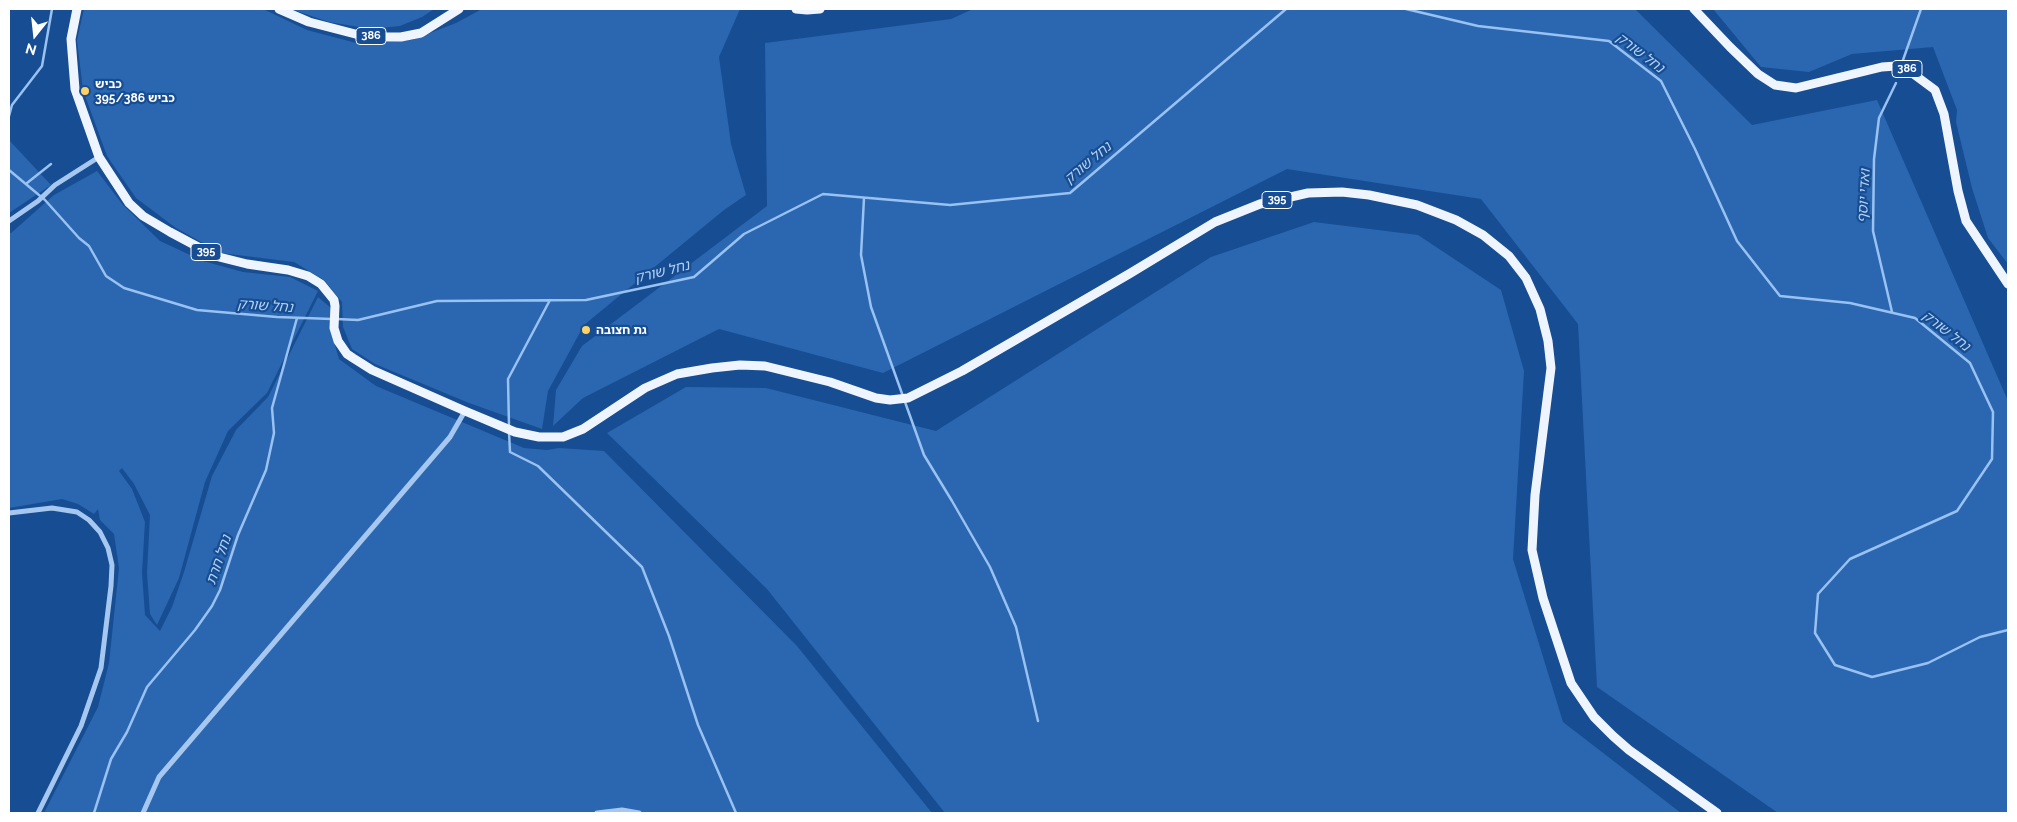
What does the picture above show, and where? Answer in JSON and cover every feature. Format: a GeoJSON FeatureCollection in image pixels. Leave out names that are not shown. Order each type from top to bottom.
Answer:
{"type":"FeatureCollection","features":[{"type":"Feature","properties":{"kind":"main road","name":"395"},"geometry":{"type":"LineString","coordinates":[[77,9],[71,38],[75,89],[99,157],[129,203],[143,216],[215,256],[247,264],[288,270],[308,276],[321,284],[330,294],[336,306],[334,328],[338,341],[347,354],[372,370],[465,411],[514,432],[539,438],[563,437],[583,429],[645,388],[678,374],[740,365],[765,366],[791,372],[830,382],[876,398],[890,400],[908,398],[962,371],[1215,222],[1260,204],[1308,193],[1342,192],[1369,195],[1417,205],[1456,220],[1483,236],[1509,256],[1526,278],[1540,309],[1548,341],[1551,368],[1535,495],[1532,550],[1543,598],[1571,683],[1594,717],[1613,736],[1717,813]]}},
{"type":"Feature","properties":{"kind":"main road","name":"386"},"geometry":{"type":"LineString","coordinates":[[279,9],[318,24],[363,36],[382,37],[401,37],[421,33],[459,9]]}},
{"type":"Feature","properties":{"kind":"main road"},"geometry":{"type":"LineString","coordinates":[[796,9],[820,9]]}},
{"type":"Feature","properties":{"kind":"main road","name":"386"},"geometry":{"type":"LineString","coordinates":[[1694,9],[1730,48],[1758,74],[1775,85],[1796,88],[1882,67],[1896,66],[1908,70],[1935,90],[1944,114],[1958,191],[1966,221],[2008,284]]}},
{"type":"Feature","properties":{"kind":"street"},"geometry":{"type":"LineString","coordinates":[[9,220],[99,157]]}},
{"type":"Feature","properties":{"kind":"street"},"geometry":{"type":"LineString","coordinates":[[143,813],[164,771],[450,437],[465,411]]}},
{"type":"Feature","properties":{"kind":"street"},"geometry":{"type":"LineString","coordinates":[[9,513],[52,508],[77,512],[89,520],[100,532],[108,548],[112,565],[101,668],[81,726],[38,813]]}},
{"type":"Feature","properties":{"kind":"street"},"geometry":{"type":"LineString","coordinates":[[597,813],[622,810],[638,813]]}},
{"type":"Feature","properties":{"kind":"shaded area"},"geometry":{"type":"Polygon","coordinates":[[[84,9],[263,9],[307,30],[360,44],[412,40],[456,23],[482,9],[740,9],[719,57],[731,144],[746,195],[724,210],[584,325],[548,391],[542,429],[469,403],[375,364],[352,349],[343,327],[342,302],[324,280],[294,262],[221,253],[176,228],[136,198],[107,156],[83,90],[77,40],[84,9]]]}},
{"type":"Feature","properties":{"kind":"shaded area"},"geometry":{"type":"Polygon","coordinates":[[[291,9],[434,9],[422,17],[400,26],[371,29],[329,22],[291,9]]]}},
{"type":"Feature","properties":{"kind":"shaded area"},"geometry":{"type":"Polygon","coordinates":[[[973,9],[1635,9],[1752,125],[1877,100],[2008,401],[2008,813],[1778,813],[1597,687],[1578,324],[1481,199],[1287,169],[883,373],[719,329],[583,398],[553,426],[556,390],[582,346],[767,206],[765,43],[951,19],[973,9]]]}},
{"type":"Feature","properties":{"kind":"shaded area"},"geometry":{"type":"Polygon","coordinates":[[[1713,9],[2008,9],[2008,264],[1988,238],[1972,188],[1956,122],[1957,110],[1933,47],[1852,54],[1809,72],[1761,67],[1713,9]]]}},
{"type":"Feature","properties":{"kind":"shaded area"},"geometry":{"type":"Polygon","coordinates":[[[9,140],[51,185],[9,213],[9,140]]]}},
{"type":"Feature","properties":{"kind":"shaded area"},"geometry":{"type":"Polygon","coordinates":[[[97,171],[123,205],[160,241],[203,261],[243,272],[290,277],[318,291],[267,393],[228,431],[205,482],[179,578],[157,625],[150,614],[147,573],[150,515],[134,484],[122,468],[119,471],[132,489],[145,522],[142,573],[145,615],[160,631],[172,607],[184,572],[212,476],[236,430],[268,397],[318,297],[331,308],[331,332],[339,359],[376,386],[524,448],[604,451],[797,646],[932,813],[44,813],[98,707],[109,663],[119,568],[114,534],[100,520],[98,509],[94,514],[78,504],[62,499],[9,508],[9,233],[54,195],[97,171]]]}},
{"type":"Feature","properties":{"kind":"shaded area"},"geometry":{"type":"Polygon","coordinates":[[[1314,222],[1418,235],[1501,290],[1524,371],[1513,559],[1563,722],[1681,813],[945,813],[767,589],[607,433],[686,387],[766,388],[936,431],[1211,257],[1314,222]]]}},
{"type":"Feature","properties":{"kind":"waterway"},"geometry":{"type":"LineString","coordinates":[[9,116],[12,105],[42,66],[52,9]]}},
{"type":"Feature","properties":{"kind":"waterway","name":"נחל שורק"},"geometry":{"type":"LineString","coordinates":[[337,319],[358,320],[437,301],[586,300],[694,277],[744,234],[823,194],[950,205],[1070,193],[1286,9]]}},
{"type":"Feature","properties":{"kind":"waterway","name":"נחל שורק"},"geometry":{"type":"LineString","coordinates":[[1406,9],[1478,26],[1609,41],[1661,81],[1695,149],[1737,241],[1780,296],[1850,303],[1915,318],[1970,363],[1993,412],[1992,459],[1957,511],[1850,559],[1818,594],[1815,633],[1835,665],[1872,677],[1928,663],[1980,637],[2008,630]]}},
{"type":"Feature","properties":{"kind":"waterway","name":"ואדי יוסף"},"geometry":{"type":"LineString","coordinates":[[1903,60],[1921,9]]}},
{"type":"Feature","properties":{"kind":"waterway","name":"ואדי יוסף"},"geometry":{"type":"LineString","coordinates":[[1892,312],[1873,231],[1874,159],[1879,118],[1896,83]]}},
{"type":"Feature","properties":{"kind":"waterway"},"geometry":{"type":"LineString","coordinates":[[27,183],[51,164]]}},
{"type":"Feature","properties":{"kind":"waterway","name":"נחל שורק"},"geometry":{"type":"LineString","coordinates":[[9,170],[45,200],[79,238],[89,246],[106,276],[124,288],[197,310],[277,317],[332,319]]}},
{"type":"Feature","properties":{"kind":"waterway"},"geometry":{"type":"LineString","coordinates":[[864,198],[861,255],[871,307],[924,455],[990,567],[1016,627],[1038,721]]}},
{"type":"Feature","properties":{"kind":"waterway"},"geometry":{"type":"LineString","coordinates":[[509,426],[508,379],[550,300]]}},
{"type":"Feature","properties":{"kind":"waterway","name":"נחל חרת"},"geometry":{"type":"LineString","coordinates":[[94,813],[111,759],[127,732],[147,687],[195,630],[212,606],[220,590],[238,535],[266,470],[274,433],[272,408],[297,318]]}},
{"type":"Feature","properties":{"kind":"waterway"},"geometry":{"type":"LineString","coordinates":[[509,432],[510,452],[538,466],[642,567],[669,636],[698,725],[736,813]]}},
{"type":"Feature","properties":{"kind":"place","name":"כביש 395/כביש 386"},"geometry":{"type":"Point","coordinates":[85,91]}},
{"type":"Feature","properties":{"kind":"place","name":"גת חצובה"},"geometry":{"type":"Point","coordinates":[586,330]}}]}
